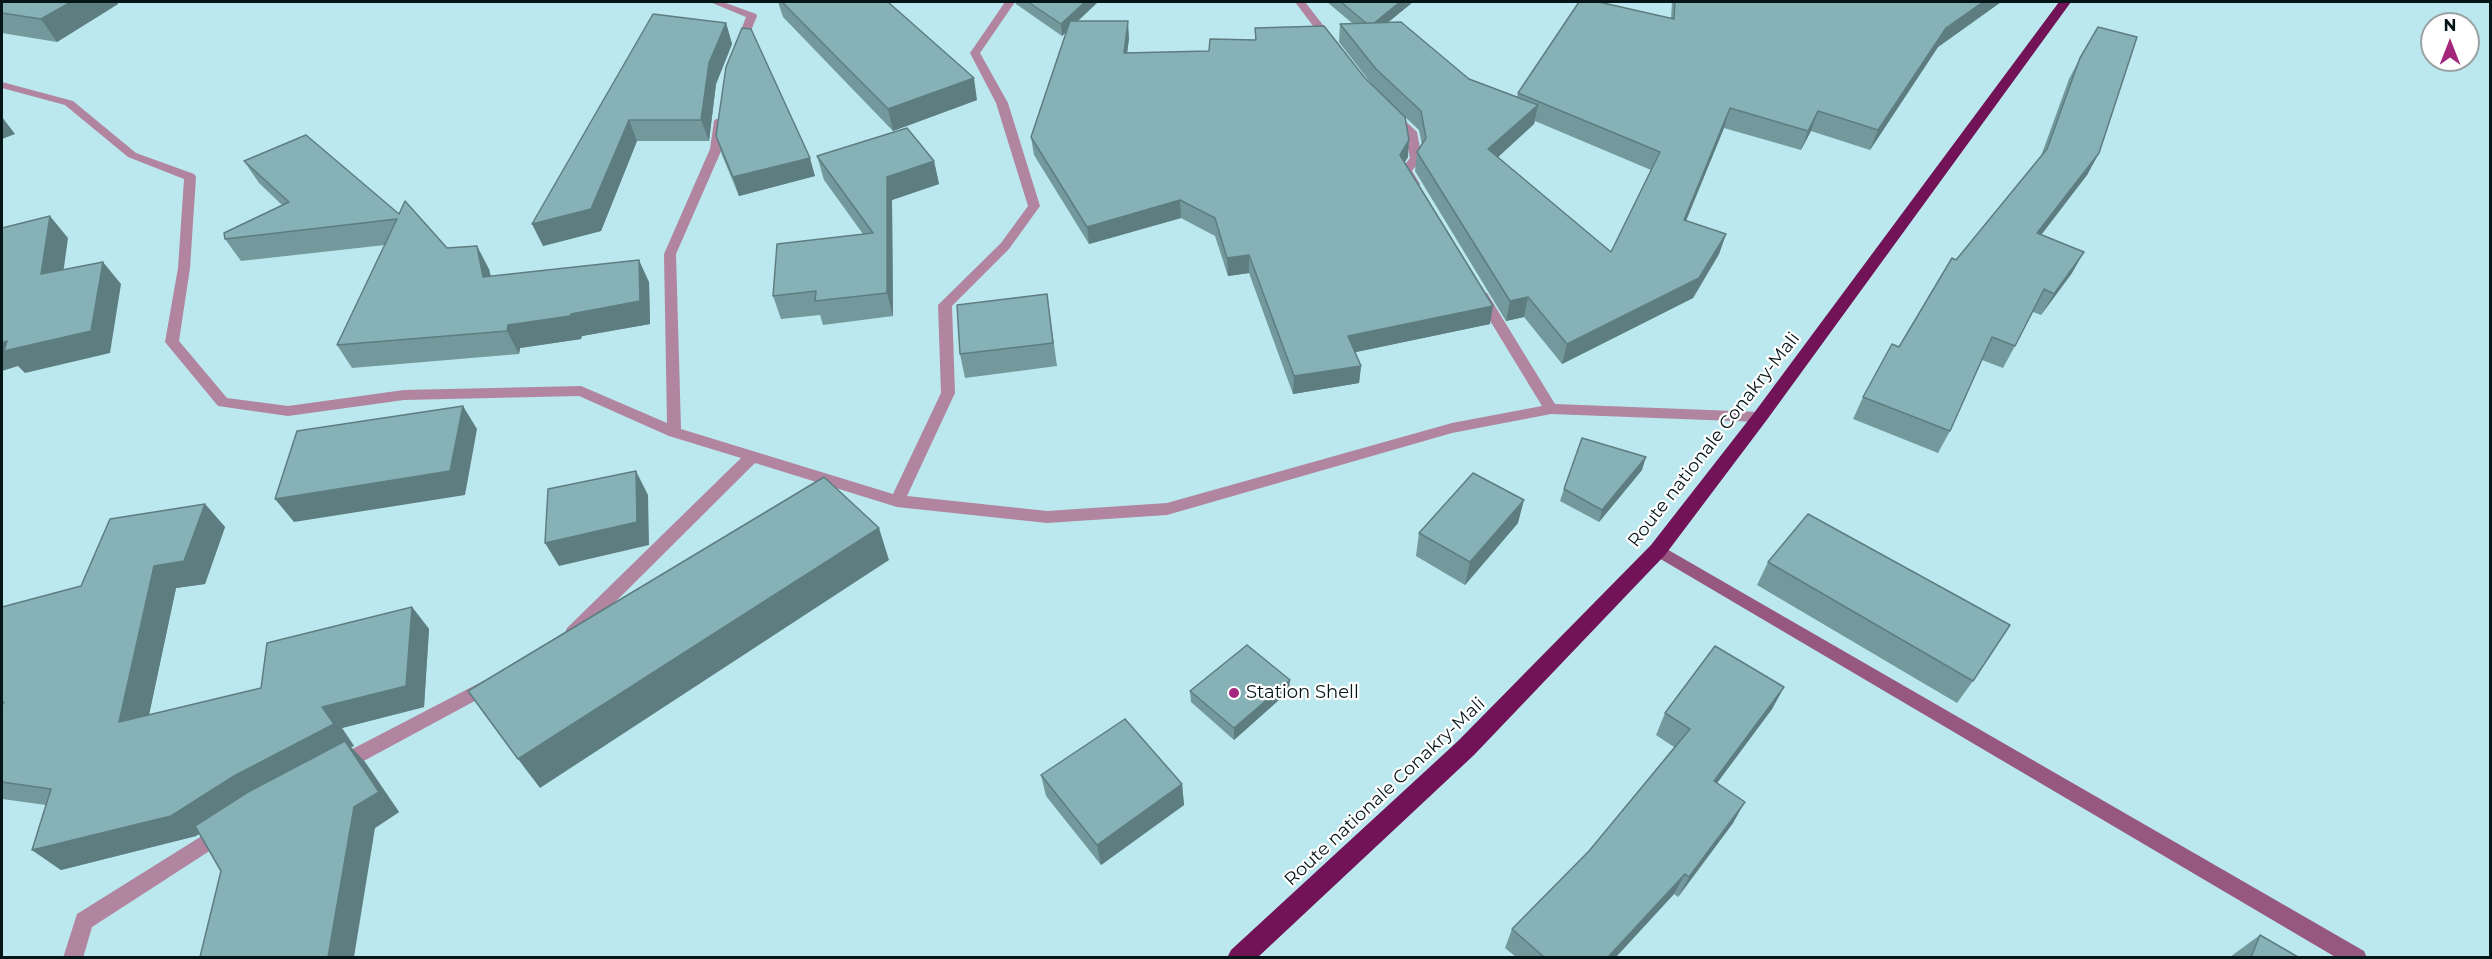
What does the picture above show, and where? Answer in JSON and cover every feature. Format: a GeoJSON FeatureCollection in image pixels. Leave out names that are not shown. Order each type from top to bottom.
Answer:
{"type":"FeatureCollection","features":[{"type":"Feature","properties":{"kind":"highway","name":"Route nationale Conakry-Mali"},"geometry":{"type":"LineString","coordinates":[[1239,957],[1466,748],[1658,550],[1760,417],[2065,2]]}},
{"type":"Feature","properties":{"kind":"street"},"geometry":{"type":"LineString","coordinates":[[715,2],[752,16],[736,54]]}},
{"type":"Feature","properties":{"kind":"street"},"geometry":{"type":"LineString","coordinates":[[897,501],[948,393],[945,305],[1005,246],[1034,206],[1002,104],[975,53],[1010,2]]}},
{"type":"Feature","properties":{"kind":"street"},"geometry":{"type":"LineString","coordinates":[[1300,2],[1342,56]]}},
{"type":"Feature","properties":{"kind":"street"},"geometry":{"type":"LineString","coordinates":[[2,85],[69,103],[132,155],[190,177],[184,268],[172,342],[223,402],[288,411],[404,395],[581,391],[674,432],[897,501],[1047,517],[1167,509],[1452,428],[1551,409],[1760,417]]}},
{"type":"Feature","properties":{"kind":"street"},"geometry":{"type":"LineString","coordinates":[[674,432],[670,254],[716,149],[722,105]]}},
{"type":"Feature","properties":{"kind":"street"},"geometry":{"type":"LineString","coordinates":[[1386,108],[1411,132],[1416,158],[1406,171],[1418,191]]}},
{"type":"Feature","properties":{"kind":"street"},"geometry":{"type":"LineString","coordinates":[[1472,280],[1551,409]]}},
{"type":"Feature","properties":{"kind":"street"},"geometry":{"type":"LineString","coordinates":[[558,648],[753,456]]}},
{"type":"Feature","properties":{"kind":"street"},"geometry":{"type":"LineString","coordinates":[[1658,550],[2357,957]]}},
{"type":"Feature","properties":{"kind":"street"},"geometry":{"type":"LineString","coordinates":[[327,771],[505,676]]}},
{"type":"Feature","properties":{"kind":"street"},"geometry":{"type":"LineString","coordinates":[[73,957],[84,921],[234,824]]}},
{"type":"Feature","properties":{"kind":"building"},"geometry":{"type":"Polygon","coordinates":[[[2,2],[71,2],[41,19],[2,13],[2,2]]]}},
{"type":"Feature","properties":{"kind":"building"},"geometry":{"type":"Polygon","coordinates":[[[782,2],[888,2],[974,78],[888,109],[782,2]]]}},
{"type":"Feature","properties":{"kind":"building"},"geometry":{"type":"Polygon","coordinates":[[[1028,2],[1085,2],[1061,24],[1028,2]]]}},
{"type":"Feature","properties":{"kind":"building"},"geometry":{"type":"Polygon","coordinates":[[[1341,2],[1400,2],[1374,23],[1366,23],[1341,2]]]}},
{"type":"Feature","properties":{"kind":"building"},"geometry":{"type":"Polygon","coordinates":[[[1579,2],[1599,2],[1674,19],[1675,2],[1983,2],[1946,28],[1878,130],[1818,111],[1808,131],[1730,108],[1684,220],[1726,234],[1699,278],[1567,344],[1528,297],[1510,301],[1417,152],[1426,138],[1421,111],[1376,69],[1340,24],[1401,22],[1469,79],[1538,105],[1488,149],[1611,252],[1660,152],[1518,93],[1579,2]]]}},
{"type":"Feature","properties":{"kind":"building"},"geometry":{"type":"Polygon","coordinates":[[[653,14],[726,23],[709,63],[701,120],[629,120],[591,209],[532,224],[653,14]]]}},
{"type":"Feature","properties":{"kind":"building"},"geometry":{"type":"Polygon","coordinates":[[[1070,21],[1128,21],[1124,53],[1209,51],[1210,39],[1256,40],[1255,28],[1324,26],[1365,78],[1405,117],[1409,140],[1400,155],[1493,306],[1348,336],[1361,366],[1294,376],[1249,255],[1227,258],[1215,218],[1180,200],[1087,227],[1031,137],[1070,21]]]}},
{"type":"Feature","properties":{"kind":"building"},"geometry":{"type":"Polygon","coordinates":[[[2098,27],[2137,37],[2099,153],[2037,233],[2084,252],[2054,294],[2044,289],[2015,346],[1992,337],[1950,431],[1863,397],[1892,344],[1899,347],[1952,258],[1956,260],[2047,149],[2080,58],[2098,27]]]}},
{"type":"Feature","properties":{"kind":"building"},"geometry":{"type":"Polygon","coordinates":[[[742,28],[751,29],[810,158],[733,177],[716,136],[726,67],[742,28]]]}},
{"type":"Feature","properties":{"kind":"building"},"geometry":{"type":"Polygon","coordinates":[[[907,128],[934,161],[887,177],[887,293],[815,301],[816,291],[773,296],[777,244],[873,233],[817,156],[907,128]]]}},
{"type":"Feature","properties":{"kind":"building"},"geometry":{"type":"Polygon","coordinates":[[[306,135],[399,214],[405,201],[447,248],[477,246],[483,277],[639,260],[640,301],[570,316],[508,325],[507,331],[337,345],[397,219],[225,239],[224,233],[289,202],[244,161],[306,135]]]}},
{"type":"Feature","properties":{"kind":"building"},"geometry":{"type":"Polygon","coordinates":[[[50,216],[41,274],[103,262],[91,331],[4,351],[7,341],[2,343],[2,228],[50,216]]]}},
{"type":"Feature","properties":{"kind":"building"},"geometry":{"type":"Polygon","coordinates":[[[1047,294],[1053,343],[960,354],[957,305],[1047,294]]]}},
{"type":"Feature","properties":{"kind":"building"},"geometry":{"type":"Polygon","coordinates":[[[463,406],[450,471],[275,499],[297,431],[463,406]]]}},
{"type":"Feature","properties":{"kind":"building"},"geometry":{"type":"Polygon","coordinates":[[[1582,438],[1646,457],[1602,510],[1564,489],[1582,438]]]}},
{"type":"Feature","properties":{"kind":"building"},"geometry":{"type":"Polygon","coordinates":[[[636,471],[637,522],[545,543],[548,489],[636,471]]]}},
{"type":"Feature","properties":{"kind":"building"},"geometry":{"type":"Polygon","coordinates":[[[1473,473],[1524,500],[1470,562],[1419,533],[1473,473]]]}},
{"type":"Feature","properties":{"kind":"building"},"geometry":{"type":"Polygon","coordinates":[[[824,477],[879,528],[518,759],[468,691],[824,477]]]}},
{"type":"Feature","properties":{"kind":"building"},"geometry":{"type":"Polygon","coordinates":[[[205,504],[184,561],[154,566],[119,722],[261,688],[267,643],[412,607],[406,686],[322,707],[334,724],[234,776],[171,816],[32,850],[51,789],[2,782],[2,705],[4,702],[2,703],[2,607],[81,586],[110,519],[205,504]]]}},
{"type":"Feature","properties":{"kind":"building"},"geometry":{"type":"Polygon","coordinates":[[[1808,514],[2010,625],[1973,681],[1768,562],[1808,514]]]}},
{"type":"Feature","properties":{"kind":"building"},"geometry":{"type":"Polygon","coordinates":[[[1247,645],[1290,680],[1234,728],[1190,691],[1247,645]]]}},
{"type":"Feature","properties":{"kind":"building"},"geometry":{"type":"Polygon","coordinates":[[[1715,646],[1784,687],[1714,781],[1745,802],[1689,877],[1685,874],[1608,957],[1544,957],[1512,929],[1589,851],[1690,729],[1665,713],[1715,646]]]}},
{"type":"Feature","properties":{"kind":"building"},"geometry":{"type":"Polygon","coordinates":[[[1125,719],[1182,784],[1097,845],[1041,775],[1125,719]]]}},
{"type":"Feature","properties":{"kind":"building"},"geometry":{"type":"Polygon","coordinates":[[[345,741],[379,792],[354,807],[328,957],[200,957],[221,871],[195,826],[248,792],[345,741]]]}},
{"type":"Feature","properties":{"kind":"building"},"geometry":{"type":"Polygon","coordinates":[[[2260,935],[2298,957],[2251,957],[2260,935]]]}},
{"type":"Feature","properties":{"kind":"place","name":"Station Shell"},"geometry":{"type":"Point","coordinates":[1234,693]}}]}
